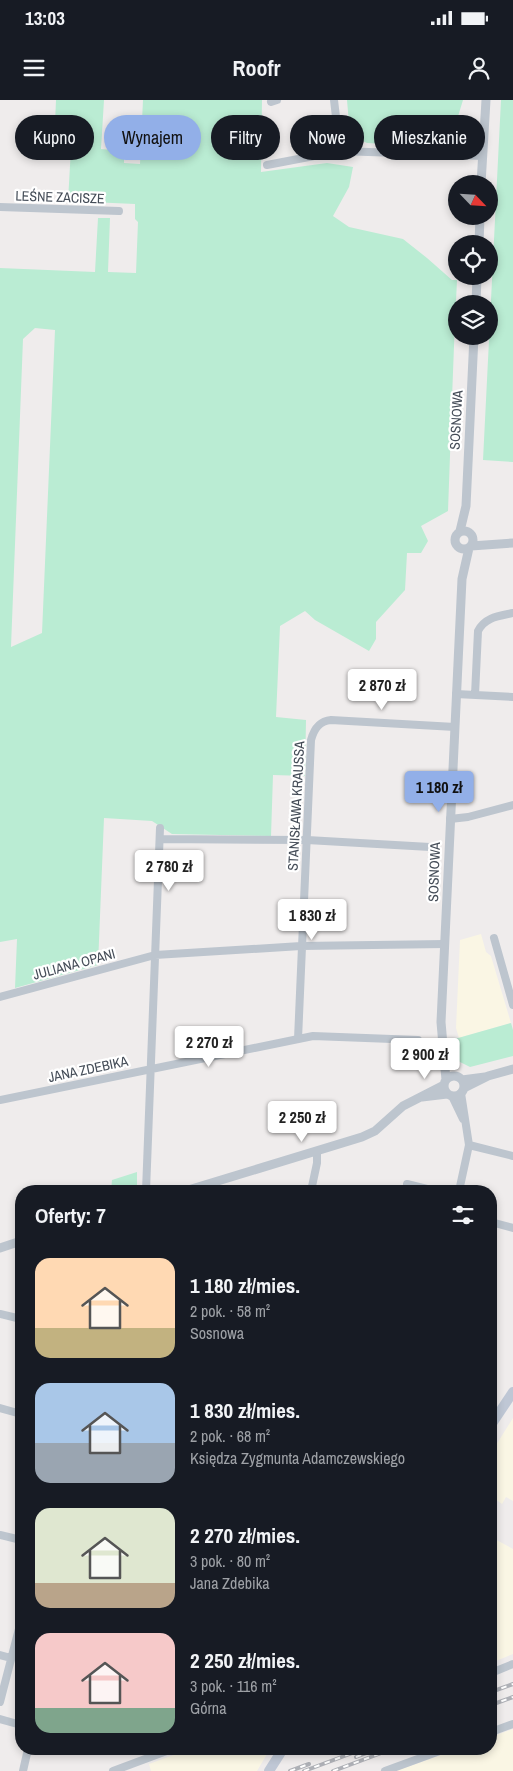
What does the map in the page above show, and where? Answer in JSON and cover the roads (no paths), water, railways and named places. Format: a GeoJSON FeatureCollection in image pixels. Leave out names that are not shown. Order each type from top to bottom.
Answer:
{"type":"FeatureCollection","features":[{"type":"Feature","properties":{"kind":"main road"},"geometry":{"type":"LineString","coordinates":[[497,1417],[513,1392]]}},
{"type":"Feature","properties":{"kind":"main road"},"geometry":{"type":"LineString","coordinates":[[269,1771],[279,1755]]}},
{"type":"Feature","properties":{"kind":"street"},"geometry":{"type":"LineString","coordinates":[[334,100],[336,115]]}},
{"type":"Feature","properties":{"kind":"street"},"geometry":{"type":"LineString","coordinates":[[485,119],[486,100]]}},
{"type":"Feature","properties":{"kind":"street"},"geometry":{"type":"LineString","coordinates":[[267,165],[293,160]]}},
{"type":"Feature","properties":{"kind":"street"},"geometry":{"type":"LineString","coordinates":[[482,175],[483,160]]}},
{"type":"Feature","properties":{"kind":"street","name":"LEŚNE ZACISZE"},"geometry":{"type":"LineString","coordinates":[[0,207],[119,212]]}},
{"type":"Feature","properties":{"kind":"street","name":"SOSNOWA"},"geometry":{"type":"LineString","coordinates":[[467,533],[466,506],[474,345]]}},
{"type":"Feature","properties":{"kind":"street"},"geometry":{"type":"LineString","coordinates":[[503,542],[463,549],[458,548],[454,540],[456,535],[467,533],[513,543]]}},
{"type":"Feature","properties":{"kind":"street"},"geometry":{"type":"LineString","coordinates":[[467,533],[473,541],[470,547]]}},
{"type":"Feature","properties":{"kind":"street","name":"SOSNOWA"},"geometry":{"type":"LineString","coordinates":[[462,579],[470,547]]}},
{"type":"Feature","properties":{"kind":"street","name":"SOSNOWA"},"geometry":{"type":"LineString","coordinates":[[454,1086],[443,1046],[441,1022],[462,579],[458,548]]}},
{"type":"Feature","properties":{"kind":"street"},"geometry":{"type":"LineString","coordinates":[[475,694],[478,631],[487,620],[513,612]]}},
{"type":"Feature","properties":{"kind":"street"},"geometry":{"type":"LineString","coordinates":[[456,694],[513,697]]}},
{"type":"Feature","properties":{"kind":"street","name":"STANISŁAWA KRAUSSA"},"geometry":{"type":"LineString","coordinates":[[298,1039],[311,740],[318,726],[325,720],[331,720],[455,727]]}},
{"type":"Feature","properties":{"kind":"street"},"geometry":{"type":"LineString","coordinates":[[450,819],[468,817],[513,805]]}},
{"type":"Feature","properties":{"kind":"street"},"geometry":{"type":"LineString","coordinates":[[146,1185],[160,828]]}},
{"type":"Feature","properties":{"kind":"street"},"geometry":{"type":"LineString","coordinates":[[160,839],[307,840],[430,847]]}},
{"type":"Feature","properties":{"kind":"street"},"geometry":{"type":"LineString","coordinates":[[494,938],[513,1005]]}},
{"type":"Feature","properties":{"kind":"street","name":"JULIANA OPANI"},"geometry":{"type":"LineString","coordinates":[[0,997],[155,955],[301,946],[445,944]]}},
{"type":"Feature","properties":{"kind":"street","name":"JANA ZDEBIKA"},"geometry":{"type":"LineString","coordinates":[[0,1100],[314,1036],[418,1040]]}},
{"type":"Feature","properties":{"kind":"street"},"geometry":{"type":"LineString","coordinates":[[205,1185],[362,1137],[375,1131],[403,1106],[417,1098],[513,1069]]}},
{"type":"Feature","properties":{"kind":"street"},"geometry":{"type":"LineString","coordinates":[[454,1086],[469,1145],[460,1185]]}},
{"type":"Feature","properties":{"kind":"street"},"geometry":{"type":"LineString","coordinates":[[469,1145],[513,1156]]}},
{"type":"Feature","properties":{"kind":"street"},"geometry":{"type":"LineString","coordinates":[[312,1185],[317,1162],[317,1151]]}},
{"type":"Feature","properties":{"kind":"street"},"geometry":{"type":"LineString","coordinates":[[407,1184],[411,1185]]}},
{"type":"Feature","properties":{"kind":"street"},"geometry":{"type":"LineString","coordinates":[[497,1224],[513,1228]]}},
{"type":"Feature","properties":{"kind":"street"},"geometry":{"type":"LineString","coordinates":[[0,1248],[15,1244]]}},
{"type":"Feature","properties":{"kind":"street"},"geometry":{"type":"LineString","coordinates":[[0,1314],[15,1318]]}},
{"type":"Feature","properties":{"kind":"street"},"geometry":{"type":"LineString","coordinates":[[0,1408],[15,1412]]}},
{"type":"Feature","properties":{"kind":"street"},"geometry":{"type":"LineString","coordinates":[[0,1535],[15,1539]]}},
{"type":"Feature","properties":{"kind":"street"},"geometry":{"type":"LineString","coordinates":[[0,1702],[15,1649]]}},
{"type":"Feature","properties":{"kind":"street"},"geometry":{"type":"LineString","coordinates":[[0,1656],[12,1658]]}},
{"type":"Feature","properties":{"kind":"street"},"geometry":{"type":"LineString","coordinates":[[497,1671],[513,1664]]}},
{"type":"Feature","properties":{"kind":"street"},"geometry":{"type":"LineString","coordinates":[[0,1719],[15,1723]]}},
{"type":"Feature","properties":{"kind":"street"},"geometry":{"type":"LineString","coordinates":[[497,1730],[513,1724]]}},
{"type":"Feature","properties":{"kind":"street"},"geometry":{"type":"LineString","coordinates":[[22,1771],[26,1755]]}},
{"type":"Feature","properties":{"kind":"street"},"geometry":{"type":"LineString","coordinates":[[113,1771],[156,1755]]}},
{"type":"Feature","properties":{"kind":"street"},"geometry":{"type":"LineString","coordinates":[[385,1771],[429,1755]]}},
{"type":"Feature","properties":{"kind":"railway"},"geometry":{"type":"LineString","coordinates":[[497,1690],[513,1684]]}},
{"type":"Feature","properties":{"kind":"railway"},"geometry":{"type":"LineString","coordinates":[[497,1703],[513,1697]]}},
{"type":"Feature","properties":{"kind":"railway"},"geometry":{"type":"LineString","coordinates":[[304,1771],[347,1755]]}},
{"type":"Feature","properties":{"kind":"railway"},"geometry":{"type":"LineString","coordinates":[[356,1757],[361,1755]]}},
{"type":"Feature","properties":{"kind":"railway"},"geometry":{"type":"LineString","coordinates":[[333,1771],[376,1755]]}},
{"type":"Feature","properties":{"kind":"railway"},"geometry":{"type":"LineString","coordinates":[[290,1771],[309,1764]]}}]}
